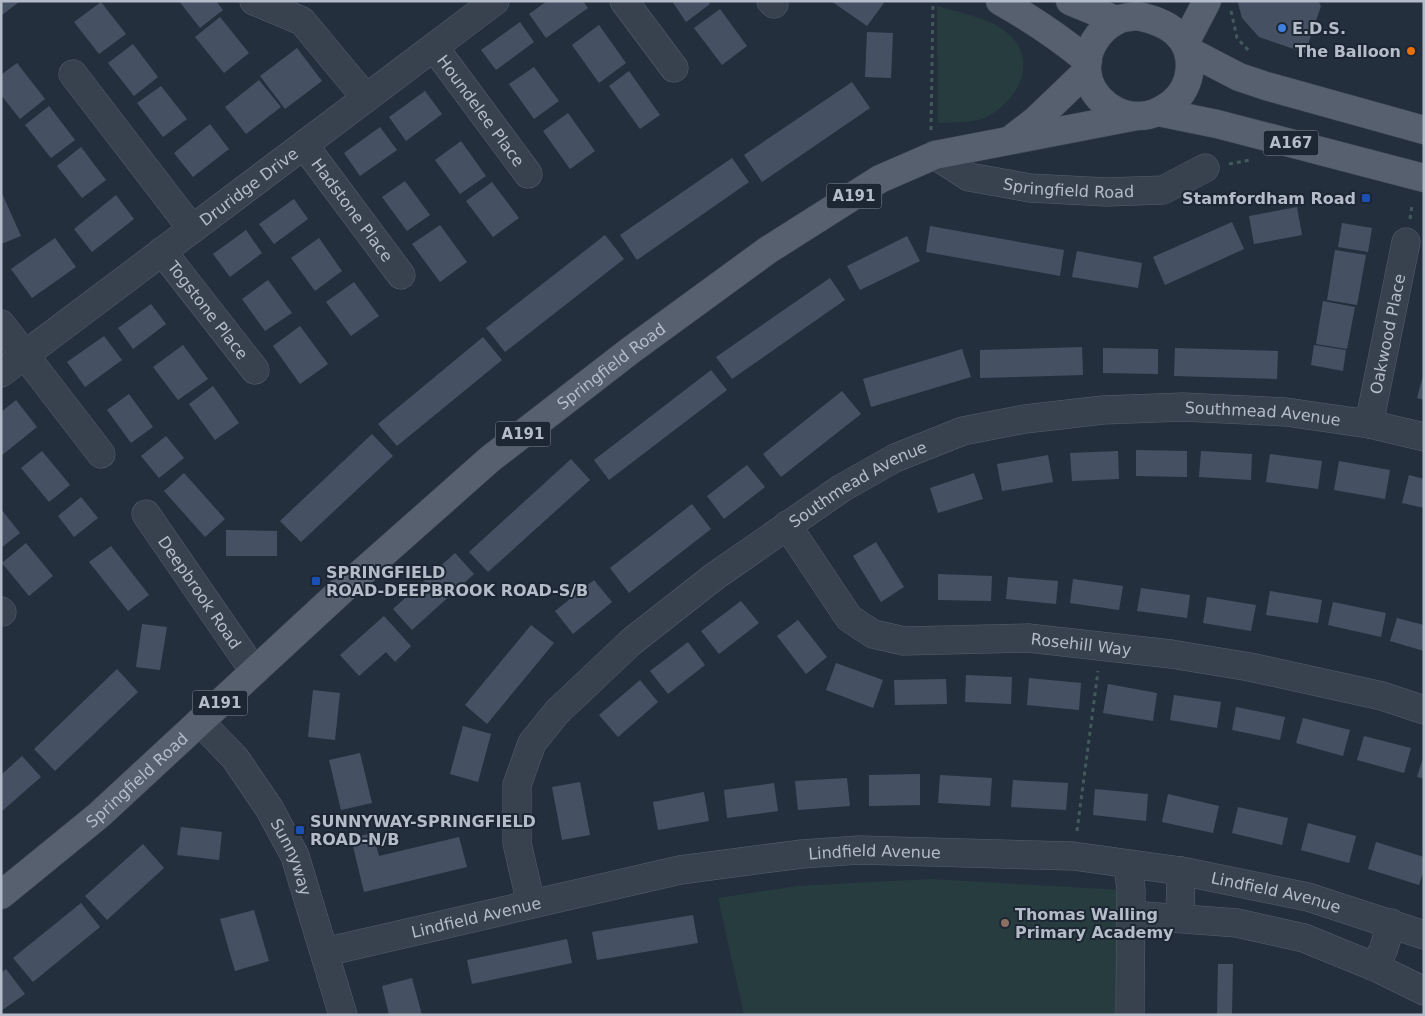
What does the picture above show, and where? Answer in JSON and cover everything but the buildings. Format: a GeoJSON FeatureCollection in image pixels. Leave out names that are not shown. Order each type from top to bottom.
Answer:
{"type":"FeatureCollection","features":[{"type":"Feature","properties":{"kind":"main road"},"geometry":{"type":"LineString","coordinates":[[1000,1],[1061,39],[1088,66]]}},
{"type":"Feature","properties":{"kind":"main road"},"geometry":{"type":"LineString","coordinates":[[1070,1],[1137,13],[1176,32],[1187,47],[1190,70],[1188,80],[1182,91],[1176,100],[1148,114],[1115,111],[1104,104],[1096,95],[1091,84],[1088,66],[1090,49],[1097,36],[1137,13]]}},
{"type":"Feature","properties":{"kind":"main road"},"geometry":{"type":"LineString","coordinates":[[1187,47],[1207,1]]}},
{"type":"Feature","properties":{"kind":"main road"},"geometry":{"type":"LineString","coordinates":[[1187,47],[1239,77],[1424,130]]}},
{"type":"Feature","properties":{"kind":"main road","name":"Springfield Road"},"geometry":{"type":"LineString","coordinates":[[1011,140],[1036,120],[1088,66]]}},
{"type":"Feature","properties":{"kind":"main road","name":"Springfield Road"},"geometry":{"type":"LineString","coordinates":[[1,895],[99,814],[341,591],[490,459],[631,350],[776,245],[880,179],[935,155],[1148,114]]}},
{"type":"Feature","properties":{"kind":"main road","name":"A167"},"geometry":{"type":"LineString","coordinates":[[1148,114],[1217,124],[1424,178]]}},
{"type":"Feature","properties":{"kind":"street"},"geometry":{"type":"LineString","coordinates":[[254,1],[302,22],[366,98]]}},
{"type":"Feature","properties":{"kind":"street","name":"Druridge Drive"},"geometry":{"type":"LineString","coordinates":[[1,373],[495,1]]}},
{"type":"Feature","properties":{"kind":"street"},"geometry":{"type":"LineString","coordinates":[[624,1],[674,68]]}},
{"type":"Feature","properties":{"kind":"street","name":"Houndelee Place"},"geometry":{"type":"LineString","coordinates":[[434,47],[528,174]]}},
{"type":"Feature","properties":{"kind":"street"},"geometry":{"type":"LineString","coordinates":[[73,74],[192,229]]}},
{"type":"Feature","properties":{"kind":"street","name":"Hadstone Place"},"geometry":{"type":"LineString","coordinates":[[304,146],[401,275]]}},
{"type":"Feature","properties":{"kind":"street","name":"Springfield Road"},"geometry":{"type":"LineString","coordinates":[[935,155],[969,177],[1030,188],[1106,192],[1163,190],[1205,168]]}},
{"type":"Feature","properties":{"kind":"street","name":"Oakwood Place"},"geometry":{"type":"LineString","coordinates":[[1369,424],[1406,242]]}},
{"type":"Feature","properties":{"kind":"street","name":"Togstone Place"},"geometry":{"type":"LineString","coordinates":[[162,252],[255,370]]}},
{"type":"Feature","properties":{"kind":"street"},"geometry":{"type":"LineString","coordinates":[[1,324],[101,454]]}},
{"type":"Feature","properties":{"kind":"street","name":"Southmead Avenue"},"geometry":{"type":"LineString","coordinates":[[531,904],[517,843],[517,784],[532,742],[556,712],[631,642],[715,576],[842,488],[895,458],[963,431],[1025,418],[1103,410],[1183,407],[1286,412],[1369,424],[1424,437]]}},
{"type":"Feature","properties":{"kind":"street","name":"Deepbrook Road"},"geometry":{"type":"LineString","coordinates":[[146,514],[254,671]]}},
{"type":"Feature","properties":{"kind":"street","name":"Rosehill Way"},"geometry":{"type":"LineString","coordinates":[[787,525],[849,618],[873,634],[904,641],[1028,638],[1172,654],[1250,667],[1382,696],[1424,710]]}},
{"type":"Feature","properties":{"kind":"street","name":"Sunnyway"},"geometry":{"type":"LineString","coordinates":[[200,722],[235,758],[269,808],[295,856],[343,1015]]}},
{"type":"Feature","properties":{"kind":"street","name":"Lindfield Avenue"},"geometry":{"type":"LineString","coordinates":[[325,952],[680,870],[802,854],[858,850],[1073,856],[1181,871],[1308,897],[1424,935]]}},
{"type":"Feature","properties":{"kind":"street"},"geometry":{"type":"LineString","coordinates":[[1128,864],[1131,890],[1130,1015]]}},
{"type":"Feature","properties":{"kind":"street"},"geometry":{"type":"LineString","coordinates":[[1180,918],[1181,871]]}},
{"type":"Feature","properties":{"kind":"street"},"geometry":{"type":"LineString","coordinates":[[1131,915],[1237,923],[1304,938],[1375,967],[1424,991]]}},
{"type":"Feature","properties":{"kind":"street"},"geometry":{"type":"LineString","coordinates":[[1375,967],[1384,948],[1391,923]]}},
{"type":"Feature","properties":{"kind":"path"},"geometry":{"type":"LineString","coordinates":[[933,1],[931,129],[935,155]]}},
{"type":"Feature","properties":{"kind":"path"},"geometry":{"type":"LineString","coordinates":[[1205,168],[1259,158]]}},
{"type":"Feature","properties":{"kind":"path"},"geometry":{"type":"LineString","coordinates":[[1073,856],[1101,646]]}},
{"type":"Feature","properties":{"kind":"green space"},"geometry":{"type":"Polygon","coordinates":[[[937,6],[998,26],[1016,42],[1022,54],[1023,67],[1016,91],[996,111],[979,120],[938,123],[937,6]]]}},
{"type":"Feature","properties":{"kind":"green space","name":"Thomas Walling Primary Academy"},"geometry":{"type":"Polygon","coordinates":[[[930,879],[1124,890],[1121,1015],[744,1015],[718,898],[797,886],[930,879]]]}},
{"type":"Feature","properties":{"kind":"place","name":"E.D.S."},"geometry":{"type":"Point","coordinates":[1282,28]}},
{"type":"Feature","properties":{"kind":"place","name":"The Balloon"},"geometry":{"type":"Point","coordinates":[1411,51]}},
{"type":"Feature","properties":{"kind":"place","name":"Stamfordham Road"},"geometry":{"type":"Point","coordinates":[1366,198]}},
{"type":"Feature","properties":{"kind":"place","name":"SPRINGFIELD ROAD-DEEPBROOK ROAD-S/B"},"geometry":{"type":"Point","coordinates":[316,581]}},
{"type":"Feature","properties":{"kind":"place","name":"SUNNYWAY-SPRINGFIELD ROAD-N/B"},"geometry":{"type":"Point","coordinates":[300,830]}},
{"type":"Feature","properties":{"kind":"place","name":"Thomas Walling Primary Academy"},"geometry":{"type":"Point","coordinates":[1005,923]}}]}
